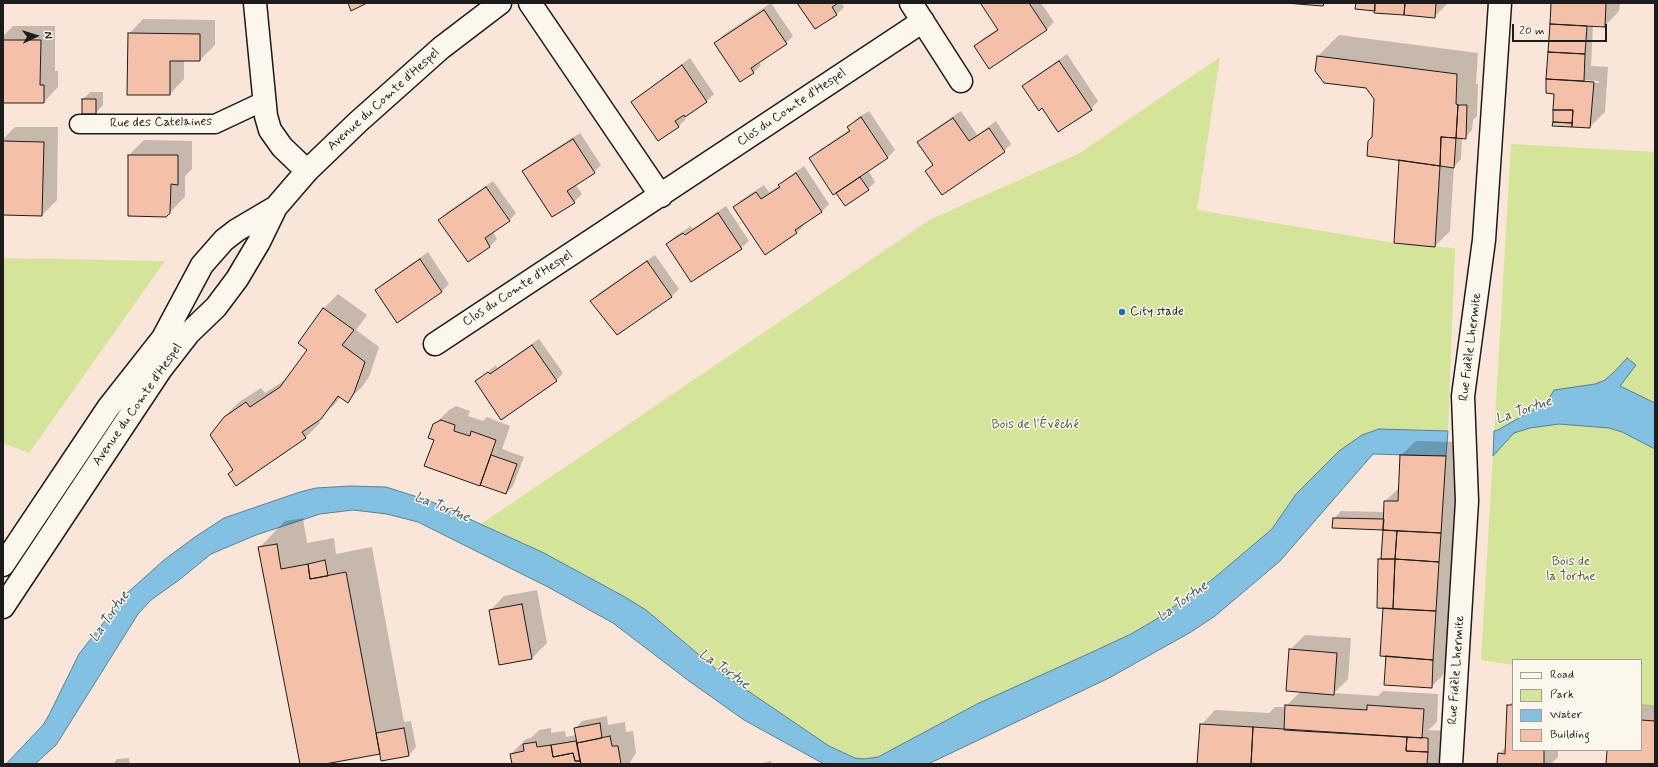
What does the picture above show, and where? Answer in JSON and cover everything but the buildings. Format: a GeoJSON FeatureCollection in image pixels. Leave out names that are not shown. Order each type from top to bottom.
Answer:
{"type":"FeatureCollection","features":[{"type":"Feature","properties":{"kind":"street"},"geometry":{"type":"LineString","coordinates":[[255,3],[264,101],[270,130],[282,147],[307,170]]}},
{"type":"Feature","properties":{"kind":"street","name":"Avenue du Comte d'Hespel"},"geometry":{"type":"LineString","coordinates":[[3,607],[161,368],[189,333],[216,308],[237,279],[259,242],[276,207],[307,170],[416,69],[466,28],[500,3]]}},
{"type":"Feature","properties":{"kind":"street"},"geometry":{"type":"LineString","coordinates":[[530,3],[661,196]]}},
{"type":"Feature","properties":{"kind":"street","name":"Rue Fidèle Lhermite"},"geometry":{"type":"LineString","coordinates":[[1451,764],[1468,501],[1463,396],[1484,240],[1500,3]]}},
{"type":"Feature","properties":{"kind":"street","name":"Clos du Comte d'Hespel"},"geometry":{"type":"LineString","coordinates":[[435,344],[661,196],[917,12],[960,81]]}},
{"type":"Feature","properties":{"kind":"street","name":"Avenue du Comte d'Hespel"},"geometry":{"type":"LineString","coordinates":[[3,565],[108,408],[163,338],[202,265],[214,250],[236,230],[276,207]]}},
{"type":"Feature","properties":{"kind":"lane","name":"Rue des Catelaines"},"geometry":{"type":"LineString","coordinates":[[79,124],[215,124],[264,101]]}},
{"type":"Feature","properties":{"kind":"green space","name":"Bois de l'Évêché"},"geometry":{"type":"Polygon","coordinates":[[[1220,57],[1197,210],[1394,243],[1455,248],[1448,431],[1379,429],[1327,463],[1296,494],[1272,529],[1213,579],[1155,620],[1131,634],[977,704],[878,757],[863,759],[855,758],[829,746],[717,670],[646,610],[544,553],[481,524],[931,219],[1078,154],[1220,57]]]}},
{"type":"Feature","properties":{"kind":"green space","name":"Bois de la Tortue"},"geometry":{"type":"Polygon","coordinates":[[[1511,144],[1655,152],[1655,707],[1642,705],[1642,659],[1512,659],[1512,665],[1481,660],[1511,144]]]}},
{"type":"Feature","properties":{"kind":"green space"},"geometry":{"type":"Polygon","coordinates":[[[3,258],[165,261],[29,453],[3,443],[3,258]]]}},
{"type":"Feature","properties":{"kind":"water"},"geometry":{"type":"Polygon","coordinates":[[[1627,358],[1636,365],[1620,386],[1655,403],[1655,449],[1622,432],[1609,428],[1559,424],[1530,428],[1514,433],[1493,456],[1494,431],[1547,402],[1554,390],[1595,384],[1605,380],[1627,358]]]}},
{"type":"Feature","properties":{"kind":"water","name":"La Tortue"},"geometry":{"type":"Polygon","coordinates":[[[1379,429],[1448,431],[1446,456],[1373,454],[1280,561],[1215,616],[1191,632],[1109,678],[928,764],[824,764],[744,720],[689,681],[613,623],[548,587],[418,522],[387,514],[353,510],[320,514],[256,535],[211,554],[151,600],[138,614],[56,745],[35,764],[6,764],[43,725],[79,654],[126,594],[164,560],[224,518],[300,492],[316,488],[350,486],[386,487],[430,501],[544,553],[646,610],[717,670],[829,746],[855,758],[863,759],[878,757],[977,704],[1131,634],[1155,620],[1213,579],[1272,529],[1296,494],[1339,451],[1362,435],[1379,429]]]}},
{"type":"Feature","properties":{"kind":"place","name":"City stade"},"geometry":{"type":"Point","coordinates":[1122,312]}}]}
